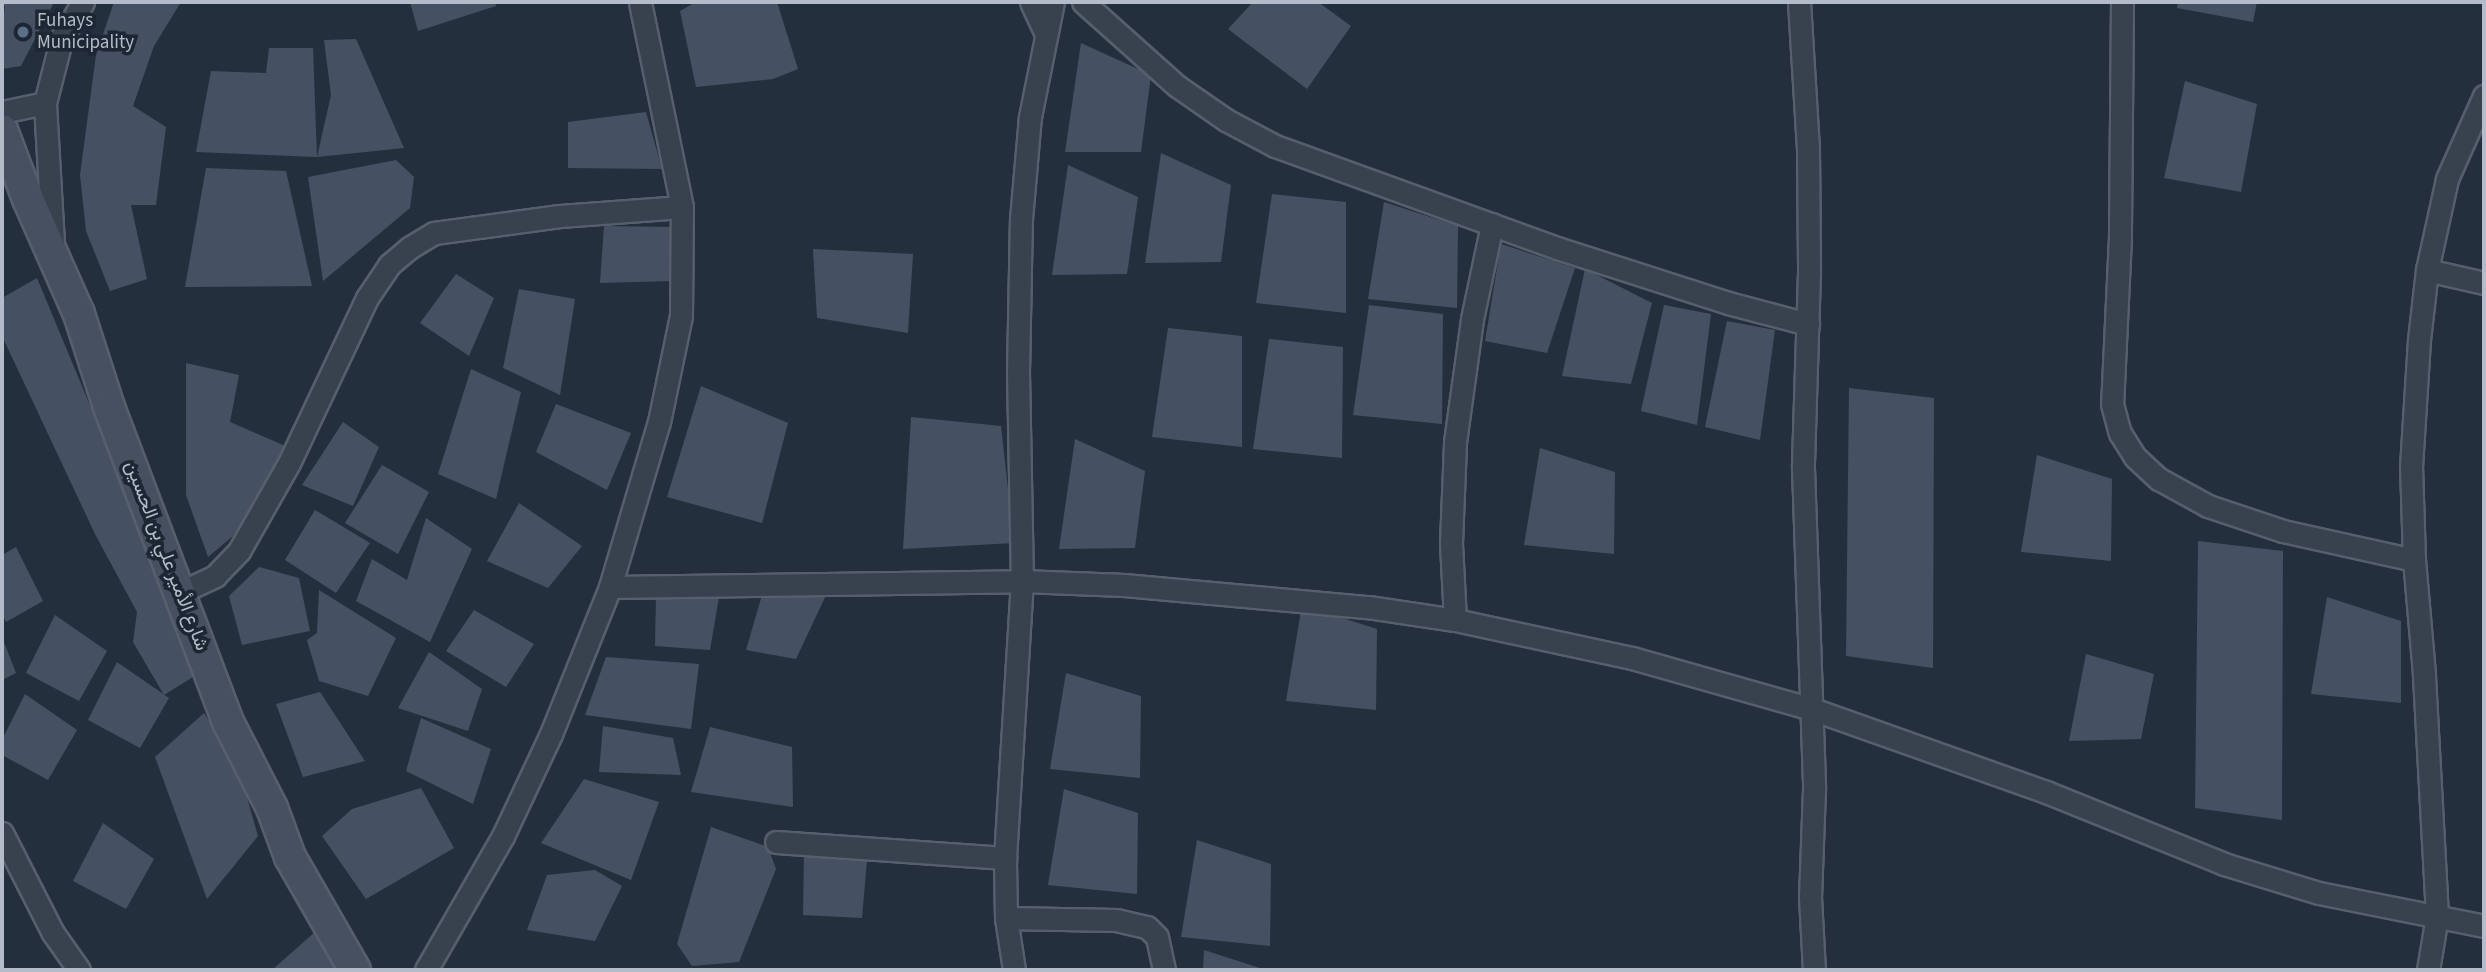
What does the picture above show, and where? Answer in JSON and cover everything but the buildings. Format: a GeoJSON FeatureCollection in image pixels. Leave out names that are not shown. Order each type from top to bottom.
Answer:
{"type":"FeatureCollection","features":[{"type":"Feature","properties":{"kind":"street"},"geometry":{"type":"LineString","coordinates":[[54,258],[45,103],[69,2]]}},
{"type":"Feature","properties":{"kind":"street"},"geometry":{"type":"LineString","coordinates":[[62,37],[83,2]]}},
{"type":"Feature","properties":{"kind":"street"},"geometry":{"type":"LineString","coordinates":[[426,970],[503,836],[551,734],[610,587],[659,422],[681,316],[682,207],[640,2]]}},
{"type":"Feature","properties":{"kind":"street"},"geometry":{"type":"LineString","coordinates":[[1031,2],[1045,32]]}},
{"type":"Feature","properties":{"kind":"street"},"geometry":{"type":"LineString","coordinates":[[1014,970],[1006,918],[1005,859],[1022,581],[1018,372],[1021,219],[1030,117],[1053,2]]}},
{"type":"Feature","properties":{"kind":"street"},"geometry":{"type":"LineString","coordinates":[[1083,2],[1177,86],[1226,120],[1275,146],[1648,278],[1808,324]]}},
{"type":"Feature","properties":{"kind":"street"},"geometry":{"type":"LineString","coordinates":[[1799,2],[1808,150],[1808,324],[1803,468],[1814,789],[1810,897],[1814,970]]}},
{"type":"Feature","properties":{"kind":"street"},"geometry":{"type":"LineString","coordinates":[[2122,2],[2120,237],[2112,404],[2120,433],[2135,457],[2159,480],[2208,506],[2283,531],[2414,560]]}},
{"type":"Feature","properties":{"kind":"street"},"geometry":{"type":"LineString","coordinates":[[2428,970],[2437,916],[2424,674],[2414,560],[2412,467],[2419,340],[2427,270],[2447,179],[2484,96]]}},
{"type":"Feature","properties":{"kind":"street"},"geometry":{"type":"LineString","coordinates":[[2,112],[45,103]]}},
{"type":"Feature","properties":{"kind":"street","name":"شارع الأمير علي بن الحسين"},"geometry":{"type":"LineString","coordinates":[[2,130],[79,314],[109,407],[228,722],[272,808],[290,857],[355,970]]}},
{"type":"Feature","properties":{"kind":"street"},"geometry":{"type":"LineString","coordinates":[[181,592],[215,576],[239,551],[289,464],[368,298],[388,265],[409,248],[434,233],[559,216],[682,207]]}},
{"type":"Feature","properties":{"kind":"street"},"geometry":{"type":"LineString","coordinates":[[1455,620],[1451,543],[1455,442],[1472,319],[1492,224]]}},
{"type":"Feature","properties":{"kind":"street"},"geometry":{"type":"LineString","coordinates":[[2427,270],[2484,283]]}},
{"type":"Feature","properties":{"kind":"street"},"geometry":{"type":"LineString","coordinates":[[610,587],[1022,581],[1124,585],[1368,607],[1455,620],[1632,658],[1812,709],[2035,788],[2224,864],[2319,893],[2484,926]]}},
{"type":"Feature","properties":{"kind":"street"},"geometry":{"type":"LineString","coordinates":[[2,833],[53,933],[79,970]]}},
{"type":"Feature","properties":{"kind":"street"},"geometry":{"type":"LineString","coordinates":[[776,842],[1005,859]]}},
{"type":"Feature","properties":{"kind":"street"},"geometry":{"type":"LineString","coordinates":[[1006,918],[1116,920],[1147,927],[1157,937],[1164,970]]}},
{"type":"Feature","properties":{"kind":"place","name":"Fuhays Municipality"},"geometry":{"type":"Point","coordinates":[23,32]}}]}
